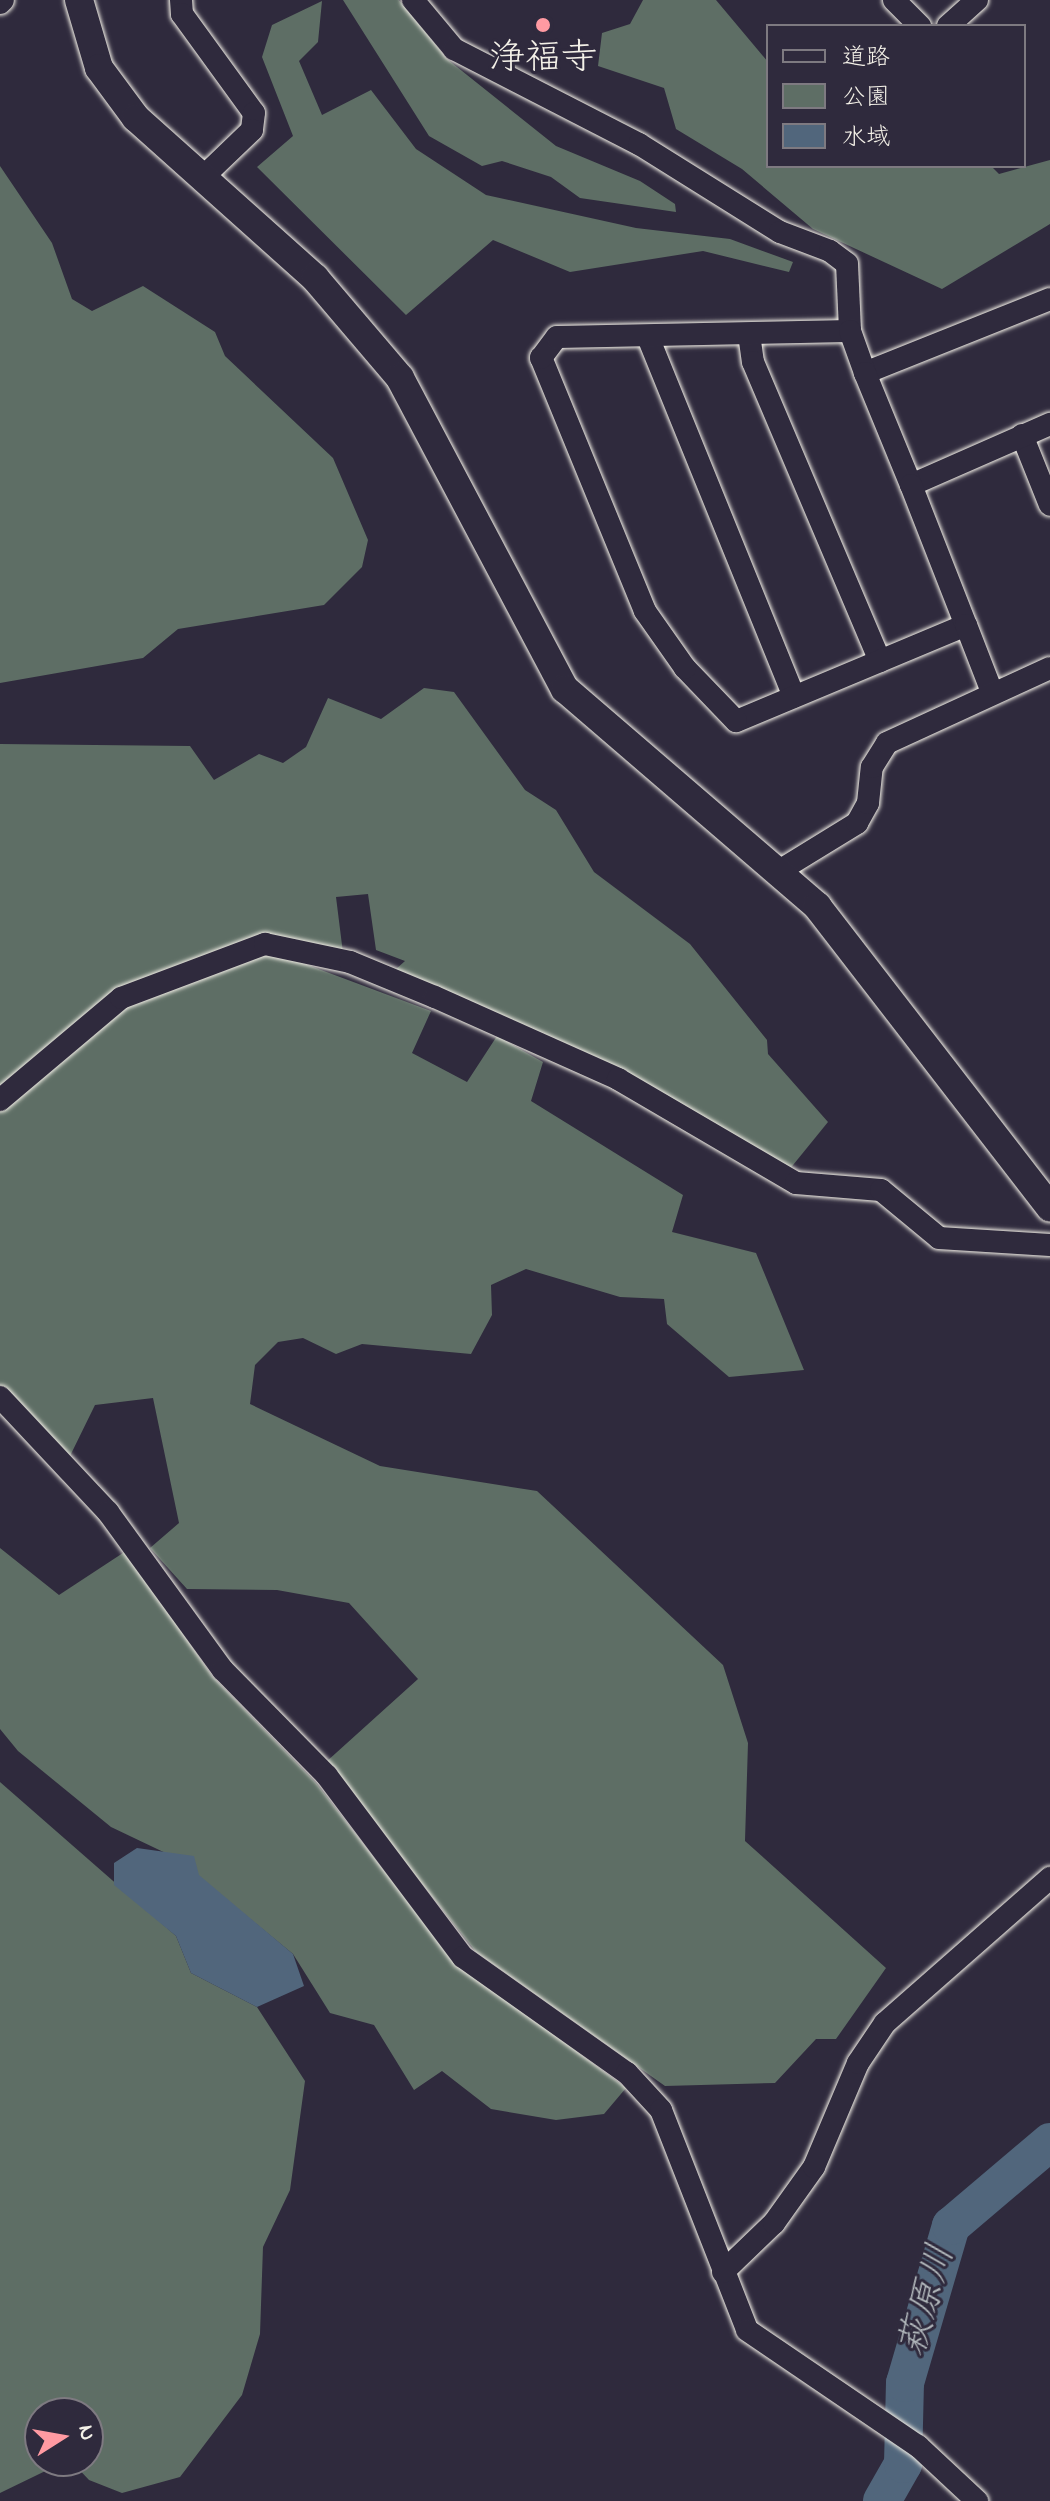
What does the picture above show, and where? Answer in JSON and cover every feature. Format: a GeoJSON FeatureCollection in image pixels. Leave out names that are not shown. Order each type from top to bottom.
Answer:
{"type":"FeatureCollection","features":[{"type":"Feature","properties":{"kind":"street"},"geometry":{"type":"LineString","coordinates":[[79,0],[99,68],[136,118],[315,278],[400,378],[565,689],[817,906],[1050,1207]]}},
{"type":"Feature","properties":{"kind":"street"},"geometry":{"type":"LineString","coordinates":[[181,0],[182,14],[254,113],[252,130],[203,177]]}},
{"type":"Feature","properties":{"kind":"street"},"geometry":{"type":"LineString","coordinates":[[413,0],[454,49],[639,144],[780,232],[830,251],[847,264],[850,331],[992,692]]}},
{"type":"Feature","properties":{"kind":"street"},"geometry":{"type":"LineString","coordinates":[[894,0],[918,24]]}},
{"type":"Feature","properties":{"kind":"street"},"geometry":{"type":"LineString","coordinates":[[950,24],[977,0]]}},
{"type":"Feature","properties":{"kind":"street"},"geometry":{"type":"LineString","coordinates":[[865,373],[1050,299]]}},
{"type":"Feature","properties":{"kind":"street"},"geometry":{"type":"LineString","coordinates":[[850,331],[557,337],[541,358],[645,611],[685,668],[736,721],[966,625]]}},
{"type":"Feature","properties":{"kind":"street"},"geometry":{"type":"LineString","coordinates":[[749,334],[753,362],[880,661]]}},
{"type":"Feature","properties":{"kind":"street"},"geometry":{"type":"LineString","coordinates":[[648,337],[794,697]]}},
{"type":"Feature","properties":{"kind":"street"},"geometry":{"type":"LineString","coordinates":[[911,485],[1050,424]]}},
{"type":"Feature","properties":{"kind":"street"},"geometry":{"type":"LineString","coordinates":[[1022,435],[1050,505]]}},
{"type":"Feature","properties":{"kind":"street"},"geometry":{"type":"LineString","coordinates":[[779,871],[857,823],[868,803],[872,767],[887,743],[992,692],[1050,668]]}},
{"type":"Feature","properties":{"kind":"street"},"geometry":{"type":"LineString","coordinates":[[0,1100],[121,998],[265,944],[350,962],[618,1079],[796,1183],[881,1190],[939,1238],[1050,1245]]}},
{"type":"Feature","properties":{"kind":"street"},"geometry":{"type":"LineString","coordinates":[[0,1397],[108,1512],[223,1670],[327,1776],[463,1957],[627,2073],[661,2110],[747,2330],[918,2446],[977,2501]]}},
{"type":"Feature","properties":{"kind":"street"},"geometry":{"type":"LineString","coordinates":[[723,2272],[774,2223],[814,2167],[858,2063],[885,2023],[1050,1878]]}},
{"type":"Feature","properties":{"kind":"green space"},"geometry":{"type":"Polygon","coordinates":[[[343,0],[399,0],[447,59],[556,146],[640,181],[675,204],[676,212],[580,198],[551,177],[502,161],[482,166],[429,136],[343,0]]]}},
{"type":"Feature","properties":{"kind":"green space"},"geometry":{"type":"Polygon","coordinates":[[[643,0],[716,0],[766,60],[766,168],[993,168],[999,174],[1050,160],[1050,224],[942,289],[813,229],[742,169],[676,129],[664,88],[598,66],[602,33],[630,24],[643,0]]]}},
{"type":"Feature","properties":{"kind":"green space"},"geometry":{"type":"Polygon","coordinates":[[[322,1],[318,42],[299,61],[322,115],[371,90],[416,149],[486,195],[636,228],[730,239],[793,262],[789,272],[703,251],[570,272],[493,240],[406,315],[257,167],[293,136],[262,57],[272,25],[322,1]]]}},
{"type":"Feature","properties":{"kind":"green space"},"geometry":{"type":"Polygon","coordinates":[[[0,166],[52,243],[72,299],[92,311],[143,286],[215,332],[225,356],[333,458],[368,540],[362,567],[324,605],[178,629],[143,658],[0,683],[0,166]]]}},
{"type":"Feature","properties":{"kind":"green space"},"geometry":{"type":"Polygon","coordinates":[[[424,688],[454,692],[525,790],[556,810],[594,872],[690,944],[767,1040],[768,1054],[828,1122],[789,1170],[395,970],[405,961],[376,950],[368,894],[336,897],[343,953],[266,935],[117,990],[0,1086],[0,744],[190,746],[214,780],[259,754],[283,763],[306,747],[328,698],[381,719],[424,688]]]}},
{"type":"Feature","properties":{"kind":"green space"},"geometry":{"type":"Polygon","coordinates":[[[265,949],[431,1011],[412,1053],[467,1082],[497,1036],[543,1062],[531,1101],[683,1195],[672,1232],[756,1253],[804,1370],[729,1377],[667,1324],[664,1299],[620,1297],[526,1269],[491,1285],[492,1315],[471,1354],[362,1344],[336,1354],[303,1338],[278,1342],[255,1365],[250,1404],[380,1466],[537,1491],[723,1665],[748,1743],[745,1841],[886,1968],[836,2039],[816,2039],[775,2083],[665,2086],[476,1952],[326,1762],[418,1679],[349,1603],[277,1590],[187,1589],[150,1548],[179,1523],[153,1398],[95,1405],[70,1456],[0,1388],[0,1105],[126,1003],[265,949]]]}},
{"type":"Feature","properties":{"kind":"green space"},"geometry":{"type":"Polygon","coordinates":[[[0,1548],[59,1595],[126,1551],[212,1676],[316,1783],[454,1961],[626,2088],[604,2114],[556,2120],[491,2109],[442,2071],[414,2090],[374,2025],[330,2013],[293,1954],[176,1858],[111,1827],[18,1751],[0,1729],[0,1548]]]}},
{"type":"Feature","properties":{"kind":"green space"},"geometry":{"type":"Polygon","coordinates":[[[0,1782],[176,1936],[191,1973],[257,2007],[305,2081],[290,2190],[263,2247],[260,2334],[242,2395],[180,2477],[122,2493],[86,2477],[104,2477],[104,2397],[24,2397],[24,2477],[33,2477],[0,2493],[0,1782]]]}},
{"type":"Feature","properties":{"kind":"water"},"geometry":{"type":"Polygon","coordinates":[[[137,1848],[194,1856],[199,1875],[293,1954],[304,1986],[257,2007],[191,1973],[176,1936],[114,1885],[114,1863],[137,1848]]]}},
{"type":"Feature","properties":{"kind":"waterway","name":"萩原川"},"geometry":{"type":"LineString","coordinates":[[882,2501],[903,2464],[905,2383],[951,2226],[1050,2142]]}},
{"type":"Feature","properties":{"kind":"place","name":"浄福寺"},"geometry":{"type":"Point","coordinates":[543,25]}}]}
